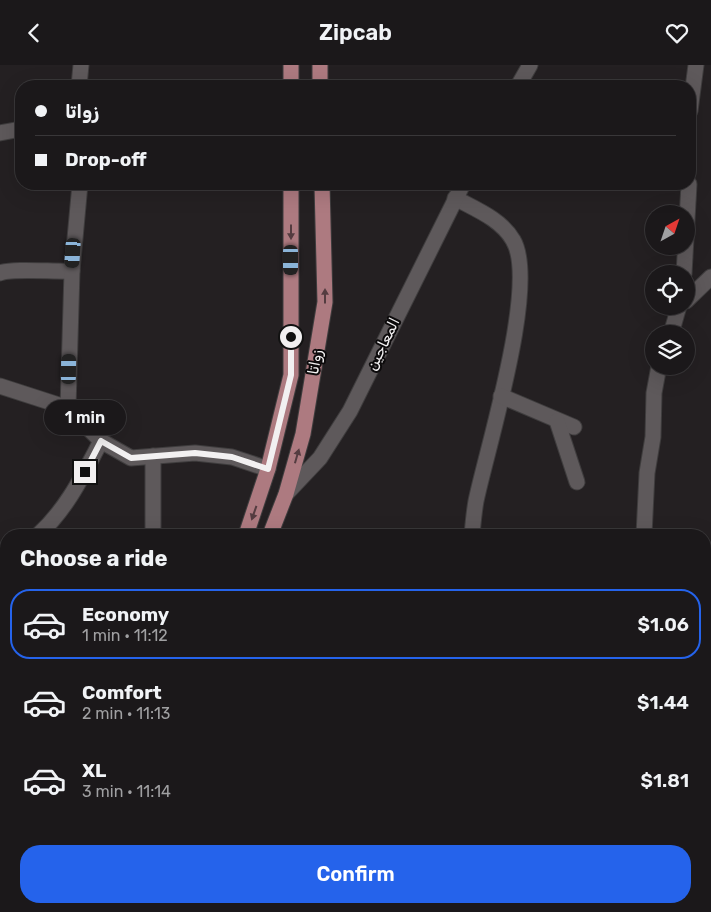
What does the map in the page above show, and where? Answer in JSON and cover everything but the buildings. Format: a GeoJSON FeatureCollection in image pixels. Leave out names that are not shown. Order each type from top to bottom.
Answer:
{"type":"FeatureCollection","features":[{"type":"Feature","properties":{"kind":"main road"},"geometry":{"type":"LineString","coordinates":[[291,65],[291,80]]}},
{"type":"Feature","properties":{"kind":"main road"},"geometry":{"type":"LineString","coordinates":[[320,65],[320,80]]}},
{"type":"Feature","properties":{"kind":"main road","name":"زواتا"},"geometry":{"type":"LineString","coordinates":[[248,529],[268,469],[291,375],[291,190]]}},
{"type":"Feature","properties":{"kind":"main road","name":"زواتا"},"geometry":{"type":"LineString","coordinates":[[272,529],[286,494],[303,434],[325,302],[322,190]]}},
{"type":"Feature","properties":{"kind":"street"},"geometry":{"type":"LineString","coordinates":[[80,80],[81,65]]}},
{"type":"Feature","properties":{"kind":"street"},"geometry":{"type":"LineString","coordinates":[[521,80],[530,65]]}},
{"type":"Feature","properties":{"kind":"street"},"geometry":{"type":"LineString","coordinates":[[694,80],[696,65]]}},
{"type":"Feature","properties":{"kind":"street"},"geometry":{"type":"LineString","coordinates":[[0,133],[15,130]]}},
{"type":"Feature","properties":{"kind":"street"},"geometry":{"type":"LineString","coordinates":[[68,407],[72,271],[79,190]]}},
{"type":"Feature","properties":{"kind":"street","name":"المعاجين"},"geometry":{"type":"LineString","coordinates":[[286,494],[320,458],[350,411],[460,190]]}},
{"type":"Feature","properties":{"kind":"street"},"geometry":{"type":"LineString","coordinates":[[684,265],[689,190]]}},
{"type":"Feature","properties":{"kind":"street"},"geometry":{"type":"LineString","coordinates":[[455,198],[492,218],[513,240],[521,264],[518,303],[501,396],[476,502],[473,529]]}},
{"type":"Feature","properties":{"kind":"street"},"geometry":{"type":"LineString","coordinates":[[0,273],[8,270],[30,272],[72,271]]}},
{"type":"Feature","properties":{"kind":"street"},"geometry":{"type":"LineString","coordinates":[[695,292],[711,277]]}},
{"type":"Feature","properties":{"kind":"street"},"geometry":{"type":"LineString","coordinates":[[644,529],[647,473],[653,437],[654,393],[657,375]]}},
{"type":"Feature","properties":{"kind":"street"},"geometry":{"type":"LineString","coordinates":[[0,386],[68,407],[101,441],[131,458],[195,453],[223,456],[268,469]]}},
{"type":"Feature","properties":{"kind":"street"},"geometry":{"type":"LineString","coordinates":[[501,396],[574,427]]}},
{"type":"Feature","properties":{"kind":"street"},"geometry":{"type":"LineString","coordinates":[[557,421],[577,482]]}},
{"type":"Feature","properties":{"kind":"street"},"geometry":{"type":"LineString","coordinates":[[45,529],[54,521],[77,487],[101,441]]}},
{"type":"Feature","properties":{"kind":"street"},"geometry":{"type":"LineString","coordinates":[[153,456],[153,529]]}},
{"type":"Feature","properties":{"kind":"route"},"geometry":{"type":"LineString","coordinates":[[85,472],[101,441],[131,458],[195,453],[232,457],[268,469],[291,375],[291,337]]}}]}
